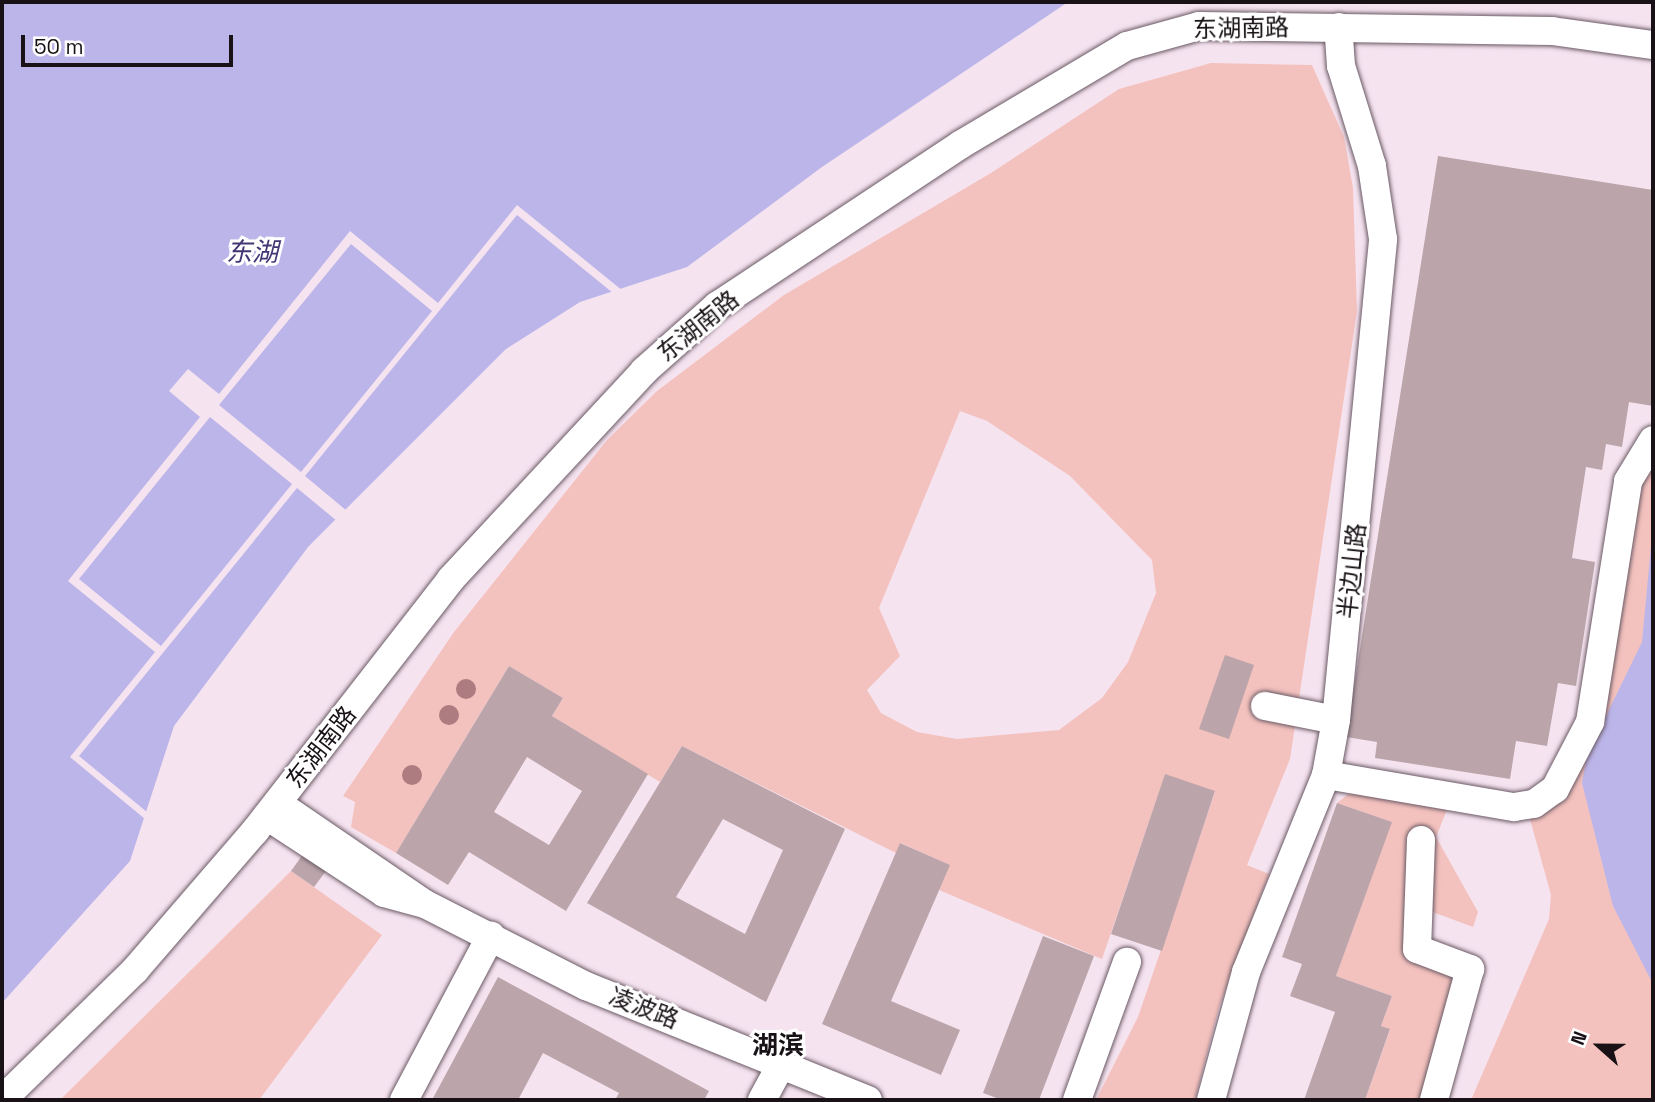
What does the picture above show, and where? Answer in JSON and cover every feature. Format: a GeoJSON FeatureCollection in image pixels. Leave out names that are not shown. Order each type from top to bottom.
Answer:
{"type":"FeatureCollection","features":[{"type":"Feature","properties":{"kind":"street","name":"东湖南路"},"geometry":{"type":"LineString","coordinates":[[2,1100],[135,970],[272,809],[496,528],[644,371],[717,306],[960,145],[1127,46],[1199,26],[1552,31],[1653,45]]}},
{"type":"Feature","properties":{"kind":"street","name":"半边山路"},"geometry":{"type":"LineString","coordinates":[[1211,1100],[1246,972],[1326,775],[1336,720],[1383,239],[1372,166],[1341,66],[1338,27]]}},
{"type":"Feature","properties":{"kind":"street"},"geometry":{"type":"LineString","coordinates":[[1326,775],[1514,807],[1534,804],[1555,789],[1590,722],[1628,481],[1653,440]]}},
{"type":"Feature","properties":{"kind":"street"},"geometry":{"type":"LineString","coordinates":[[1265,706],[1336,720]]}},
{"type":"Feature","properties":{"kind":"street","name":"凌波路"},"geometry":{"type":"LineString","coordinates":[[272,809],[384,893],[425,904],[586,986],[868,1100]]}},
{"type":"Feature","properties":{"kind":"street"},"geometry":{"type":"LineString","coordinates":[[1421,840],[1417,948],[1470,969],[1434,1100]]}},
{"type":"Feature","properties":{"kind":"street"},"geometry":{"type":"LineString","coordinates":[[404,1100],[491,936]]}},
{"type":"Feature","properties":{"kind":"street"},"geometry":{"type":"LineString","coordinates":[[1077,1100],[1127,962]]}},
{"type":"Feature","properties":{"kind":"street"},"geometry":{"type":"LineString","coordinates":[[762,1100],[782,1063]]}},
{"type":"Feature","properties":{"kind":"shaded area"},"geometry":{"type":"Polygon","coordinates":[[[1211,63],[1312,65],[1344,137],[1353,188],[1357,311],[1290,759],[1247,865],[1269,874],[1219,1007],[1195,1100],[1096,1100],[1138,1017],[1215,792],[1165,775],[1102,959],[939,890],[949,865],[901,843],[896,853],[682,746],[660,782],[552,716],[563,698],[509,666],[396,853],[351,827],[355,802],[343,796],[454,632],[607,440],[657,391],[784,295],[991,173],[1119,89],[1211,63]],[[960,411],[879,608],[900,656],[867,690],[881,713],[917,732],[957,739],[1059,730],[1102,698],[1128,662],[1156,593],[1152,560],[1070,476],[987,421],[960,411]]]}},
{"type":"Feature","properties":{"kind":"shaded area"},"geometry":{"type":"Polygon","coordinates":[[[1653,451],[1653,1100],[1471,1100],[1549,919],[1551,895],[1530,819],[1563,791],[1633,483],[1653,451]]]}},
{"type":"Feature","properties":{"kind":"shaded area"},"geometry":{"type":"Polygon","coordinates":[[[1351,792],[1448,807],[1436,837],[1478,912],[1473,927],[1430,911],[1407,936],[1456,975],[1421,1100],[1365,1100],[1390,1030],[1381,1026],[1392,996],[1336,976],[1391,822],[1337,803],[1351,792]]]}},
{"type":"Feature","properties":{"kind":"shaded area"},"geometry":{"type":"Polygon","coordinates":[[[291,871],[382,935],[259,1100],[60,1100],[291,871]]]}},
{"type":"Feature","properties":{"kind":"water","name":"东湖"},"geometry":{"type":"Polygon","coordinates":[[[2,2],[1068,2],[822,167],[687,267],[580,302],[506,349],[308,547],[174,726],[130,861],[2,1003],[2,2]]]}},
{"type":"Feature","properties":{"kind":"water"},"geometry":{"type":"Polygon","coordinates":[[[1653,525],[1653,984],[1613,906],[1582,783],[1587,755],[1642,642],[1653,525]]]}},
{"type":"Feature","properties":{"kind":"pier"},"geometry":{"type":"Polygon","coordinates":[[[517,205],[623,291],[613,293],[517,215],[305,476],[347,511],[337,521],[297,488],[79,756],[147,812],[145,819],[70,757],[155,652],[68,581],[200,417],[169,391],[188,369],[219,394],[350,231],[438,303],[517,205]],[[351,244],[219,405],[301,472],[432,311],[351,244]],[[210,417],[79,579],[161,646],[292,484],[210,417]]]}},
{"type":"Feature","properties":{"kind":"building"},"geometry":{"type":"Polygon","coordinates":[[[1438,156],[1653,190],[1653,406],[1629,402],[1622,447],[1606,444],[1602,470],[1586,467],[1572,558],[1595,562],[1576,686],[1558,683],[1547,746],[1516,741],[1510,779],[1375,758],[1377,742],[1346,737],[1438,156]]]}},
{"type":"Feature","properties":{"kind":"building"},"geometry":{"type":"Polygon","coordinates":[[[1225,655],[1254,665],[1229,739],[1199,729],[1225,655]]]}},
{"type":"Feature","properties":{"kind":"building"},"geometry":{"type":"Polygon","coordinates":[[[509,666],[563,698],[552,716],[648,774],[566,911],[469,852],[448,885],[396,853],[509,666]],[[527,757],[494,812],[549,845],[582,791],[527,757]]]}},
{"type":"Feature","properties":{"kind":"building"},"geometry":{"type":"Polygon","coordinates":[[[682,746],[845,829],[766,1002],[587,903],[682,746]],[[723,819],[676,897],[745,934],[783,850],[723,819]]]}},
{"type":"Feature","properties":{"kind":"building"},"geometry":{"type":"Polygon","coordinates":[[[1165,774],[1215,791],[1162,951],[1111,934],[1165,774]]]}},
{"type":"Feature","properties":{"kind":"building"},"geometry":{"type":"Polygon","coordinates":[[[1337,803],[1392,822],[1336,976],[1392,996],[1381,1026],[1390,1029],[1365,1100],[1304,1100],[1335,1012],[1290,996],[1302,964],[1282,957],[1337,803]]]}},
{"type":"Feature","properties":{"kind":"building"},"geometry":{"type":"Polygon","coordinates":[[[900,843],[950,865],[891,1001],[960,1030],[941,1075],[822,1024],[900,843]]]}},
{"type":"Feature","properties":{"kind":"building"},"geometry":{"type":"Polygon","coordinates":[[[306,850],[329,867],[314,887],[291,871],[306,850]]]}},
{"type":"Feature","properties":{"kind":"building"},"geometry":{"type":"Polygon","coordinates":[[[1043,936],[1094,956],[1039,1100],[1002,1100],[983,1093],[1043,936]]]}},
{"type":"Feature","properties":{"kind":"building"},"geometry":{"type":"Polygon","coordinates":[[[498,977],[709,1091],[704,1100],[615,1100],[619,1093],[543,1053],[518,1100],[432,1100],[498,977]]]}},
{"type":"Feature","properties":{"kind":"district","name":"湖滨"},"geometry":{"type":"Point","coordinates":[778,1046]}}]}
